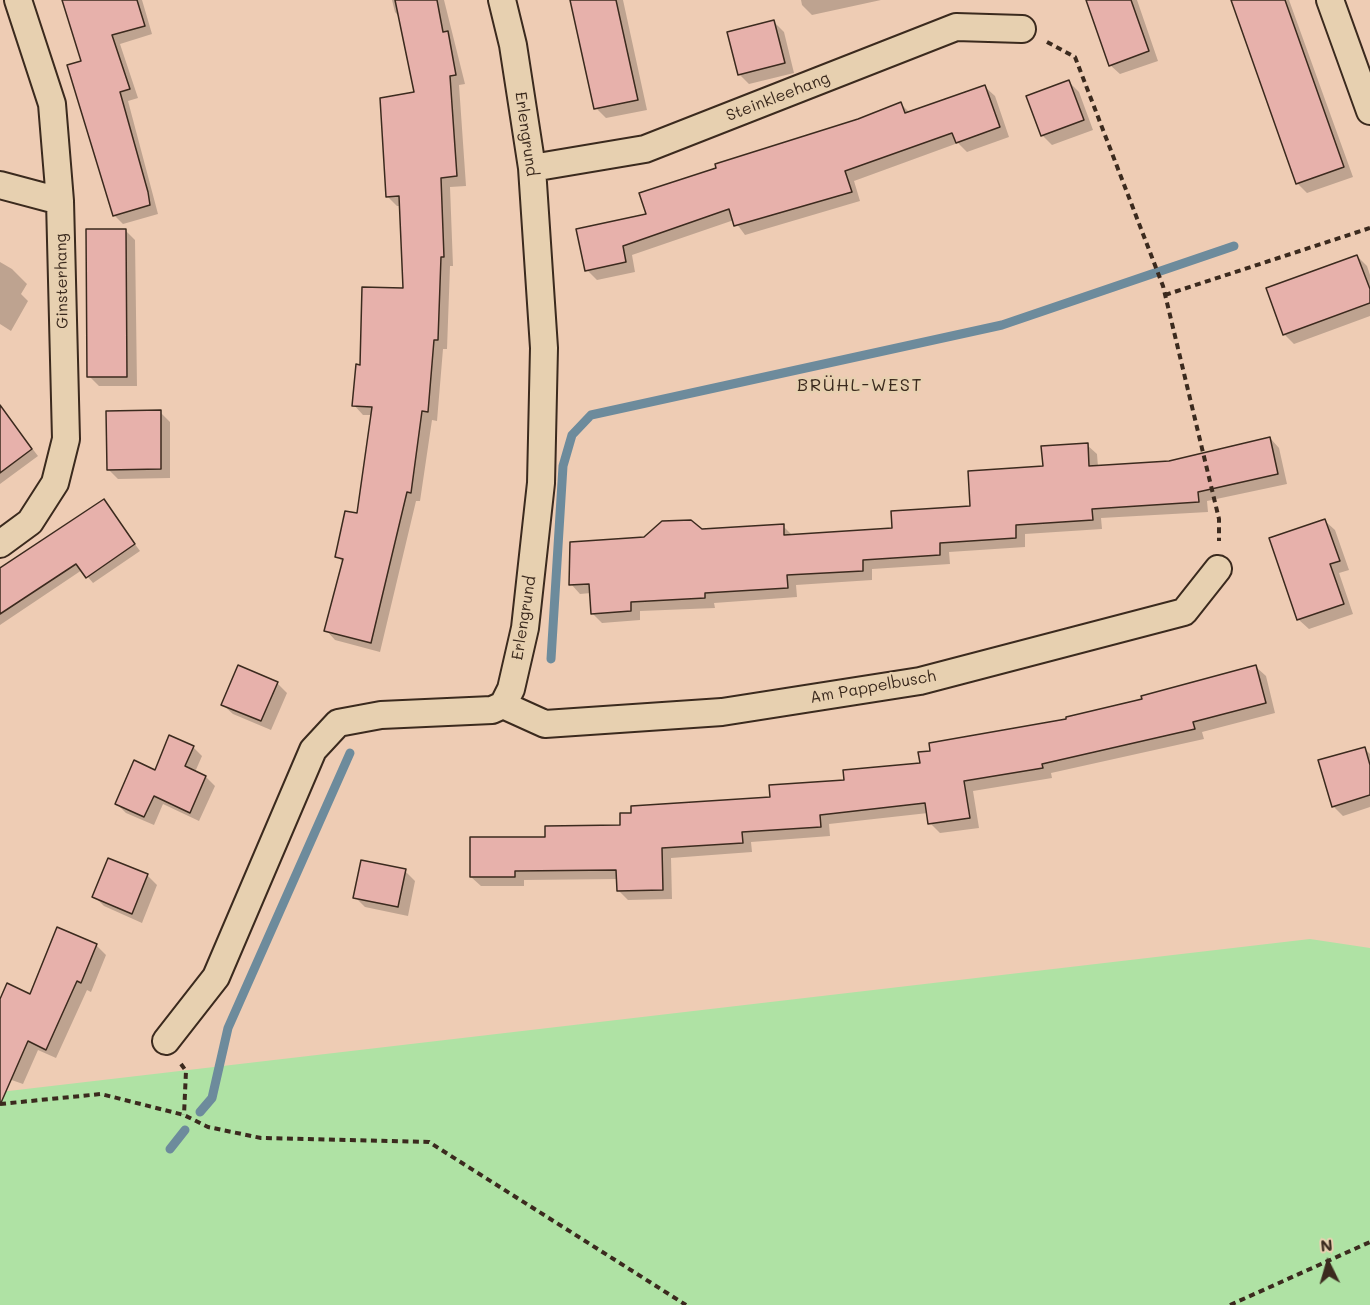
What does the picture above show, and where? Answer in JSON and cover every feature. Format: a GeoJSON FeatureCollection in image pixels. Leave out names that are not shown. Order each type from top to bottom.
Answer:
{"type":"FeatureCollection","features":[{"type":"Feature","properties":{"kind":"street","name":"Ginsterhang"},"geometry":{"type":"LineString","coordinates":[[0,544],[30,522],[55,483],[66,439],[60,201],[52,104],[18,0]]}},
{"type":"Feature","properties":{"kind":"street","name":"Erlengrund"},"geometry":{"type":"LineString","coordinates":[[502,0],[513,45],[532,168],[544,348],[541,483],[525,628],[511,689],[503,705]]}},
{"type":"Feature","properties":{"kind":"street"},"geometry":{"type":"LineString","coordinates":[[1330,0],[1367,95]]}},
{"type":"Feature","properties":{"kind":"street","name":"Steinkleehang"},"geometry":{"type":"LineString","coordinates":[[532,168],[645,149],[956,27],[1022,29]]}},
{"type":"Feature","properties":{"kind":"street"},"geometry":{"type":"LineString","coordinates":[[0,185],[60,201]]}},
{"type":"Feature","properties":{"kind":"street","name":"Am Pappelbusch"},"geometry":{"type":"LineString","coordinates":[[503,705],[545,723],[722,712],[920,681],[1184,612],[1218,569]]}},
{"type":"Feature","properties":{"kind":"street"},"geometry":{"type":"LineString","coordinates":[[166,1041],[216,976],[313,750],[338,723],[381,715],[476,713],[503,705]]}},
{"type":"Feature","properties":{"kind":"path"},"geometry":{"type":"LineString","coordinates":[[1022,29],[1075,57],[1163,286],[1219,519],[1218,569]]}},
{"type":"Feature","properties":{"kind":"path"},"geometry":{"type":"LineString","coordinates":[[1165,295],[1370,228]]}},
{"type":"Feature","properties":{"kind":"path"},"geometry":{"type":"LineString","coordinates":[[166,1041],[186,1071],[184,1115]]}},
{"type":"Feature","properties":{"kind":"path"},"geometry":{"type":"LineString","coordinates":[[0,1104],[101,1094],[184,1115],[208,1127],[261,1138],[429,1142],[686,1305]]}},
{"type":"Feature","properties":{"kind":"path"},"geometry":{"type":"LineString","coordinates":[[1230,1305],[1370,1242]]}},
{"type":"Feature","properties":{"kind":"green space"},"geometry":{"type":"Polygon","coordinates":[[[1310,939],[1370,948],[1370,1305],[0,1305],[0,1092],[1310,939]]]}},
{"type":"Feature","properties":{"kind":"building"},"geometry":{"type":"Polygon","coordinates":[[[62,0],[137,0],[145,26],[112,35],[130,89],[120,92],[150,205],[113,216],[67,65],[81,61],[62,0]]]}},
{"type":"Feature","properties":{"kind":"building"},"geometry":{"type":"Polygon","coordinates":[[[395,0],[437,0],[443,32],[448,31],[456,75],[450,76],[457,176],[441,178],[444,257],[441,257],[438,340],[434,340],[428,412],[422,411],[411,493],[407,492],[371,643],[324,631],[343,559],[335,557],[345,511],[357,513],[372,407],[352,406],[356,364],[360,365],[362,287],[403,288],[399,196],[386,197],[380,98],[414,92],[395,0]]]}},
{"type":"Feature","properties":{"kind":"building"},"geometry":{"type":"Polygon","coordinates":[[[570,0],[616,0],[638,100],[594,109],[570,0]]]}},
{"type":"Feature","properties":{"kind":"building"},"geometry":{"type":"Polygon","coordinates":[[[1086,0],[1131,0],[1149,51],[1109,66],[1086,0]]]}},
{"type":"Feature","properties":{"kind":"building"},"geometry":{"type":"Polygon","coordinates":[[[1231,0],[1285,0],[1344,167],[1296,184],[1231,0]]]}},
{"type":"Feature","properties":{"kind":"building"},"geometry":{"type":"Polygon","coordinates":[[[774,20],[785,63],[738,75],[727,32],[774,20]]]}},
{"type":"Feature","properties":{"kind":"building"},"geometry":{"type":"Polygon","coordinates":[[[1069,80],[1084,120],[1041,136],[1026,96],[1069,80]]]}},
{"type":"Feature","properties":{"kind":"building"},"geometry":{"type":"Polygon","coordinates":[[[985,85],[1000,127],[956,143],[952,133],[845,171],[852,192],[734,226],[729,209],[623,246],[626,262],[585,271],[576,229],[646,214],[639,193],[716,168],[715,164],[858,119],[901,102],[905,113],[985,85]]]}},
{"type":"Feature","properties":{"kind":"building"},"geometry":{"type":"Polygon","coordinates":[[[86,229],[126,229],[127,377],[87,377],[86,229]]]}},
{"type":"Feature","properties":{"kind":"building"},"geometry":{"type":"Polygon","coordinates":[[[1357,255],[1370,289],[1370,303],[1283,335],[1266,288],[1357,255]]]}},
{"type":"Feature","properties":{"kind":"building"},"geometry":{"type":"Polygon","coordinates":[[[0,405],[32,449],[0,473],[0,405]]]}},
{"type":"Feature","properties":{"kind":"building"},"geometry":{"type":"Polygon","coordinates":[[[161,410],[161,469],[107,470],[106,411],[161,410]]]}},
{"type":"Feature","properties":{"kind":"building"},"geometry":{"type":"Polygon","coordinates":[[[1270,437],[1278,474],[1198,492],[1199,502],[1092,509],[1093,520],[1016,525],[1016,538],[940,543],[940,555],[863,560],[863,571],[787,575],[788,588],[705,593],[705,598],[631,602],[631,611],[591,614],[589,584],[569,585],[570,542],[644,537],[662,521],[691,520],[702,529],[784,524],[784,535],[892,528],[891,511],[970,506],[968,471],[1043,466],[1041,446],[1088,443],[1089,466],[1169,461],[1270,437]]]}},
{"type":"Feature","properties":{"kind":"building"},"geometry":{"type":"Polygon","coordinates":[[[104,499],[135,544],[86,578],[76,564],[0,614],[0,568],[104,499]]]}},
{"type":"Feature","properties":{"kind":"building"},"geometry":{"type":"Polygon","coordinates":[[[1325,519],[1340,561],[1330,564],[1344,604],[1297,620],[1269,538],[1325,519]]]}},
{"type":"Feature","properties":{"kind":"building"},"geometry":{"type":"Polygon","coordinates":[[[238,665],[278,682],[261,721],[221,705],[238,665]]]}},
{"type":"Feature","properties":{"kind":"building"},"geometry":{"type":"Polygon","coordinates":[[[1256,665],[1266,703],[1193,722],[1195,729],[1042,764],[1043,768],[964,781],[970,818],[928,824],[925,803],[820,815],[821,827],[742,832],[743,843],[662,848],[663,890],[617,891],[616,870],[515,871],[515,877],[470,877],[470,837],[545,837],[545,826],[620,825],[620,813],[631,813],[631,806],[770,797],[769,785],[844,780],[843,770],[920,763],[918,752],[930,751],[929,743],[1066,719],[1066,717],[1142,699],[1141,696],[1256,665]]]}},
{"type":"Feature","properties":{"kind":"building"},"geometry":{"type":"Polygon","coordinates":[[[169,735],[194,746],[185,766],[206,776],[190,813],[154,796],[144,817],[115,804],[134,760],[155,770],[169,735]]]}},
{"type":"Feature","properties":{"kind":"building"},"geometry":{"type":"Polygon","coordinates":[[[1365,747],[1370,765],[1370,795],[1332,807],[1318,760],[1365,747]]]}},
{"type":"Feature","properties":{"kind":"building"},"geometry":{"type":"Polygon","coordinates":[[[108,858],[148,874],[132,914],[92,897],[108,858]]]}},
{"type":"Feature","properties":{"kind":"building"},"geometry":{"type":"Polygon","coordinates":[[[361,860],[406,869],[398,907],[353,898],[361,860]]]}},
{"type":"Feature","properties":{"kind":"building"},"geometry":{"type":"Polygon","coordinates":[[[57,927],[97,944],[81,983],[77,981],[46,1050],[28,1041],[0,1105],[0,999],[7,983],[30,994],[57,927]]]}},
{"type":"Feature","properties":{"kind":"waterway"},"geometry":{"type":"LineString","coordinates":[[551,659],[563,466],[572,435],[591,415],[1002,325],[1234,246]]}},
{"type":"Feature","properties":{"kind":"waterway"},"geometry":{"type":"LineString","coordinates":[[200,1112],[212,1098],[228,1028],[350,753]]}},
{"type":"Feature","properties":{"kind":"waterway"},"geometry":{"type":"LineString","coordinates":[[170,1149],[185,1130]]}},
{"type":"Feature","properties":{"kind":"district","name":"BRÜHL-WEST"},"geometry":{"type":"Point","coordinates":[860,385]}}]}
